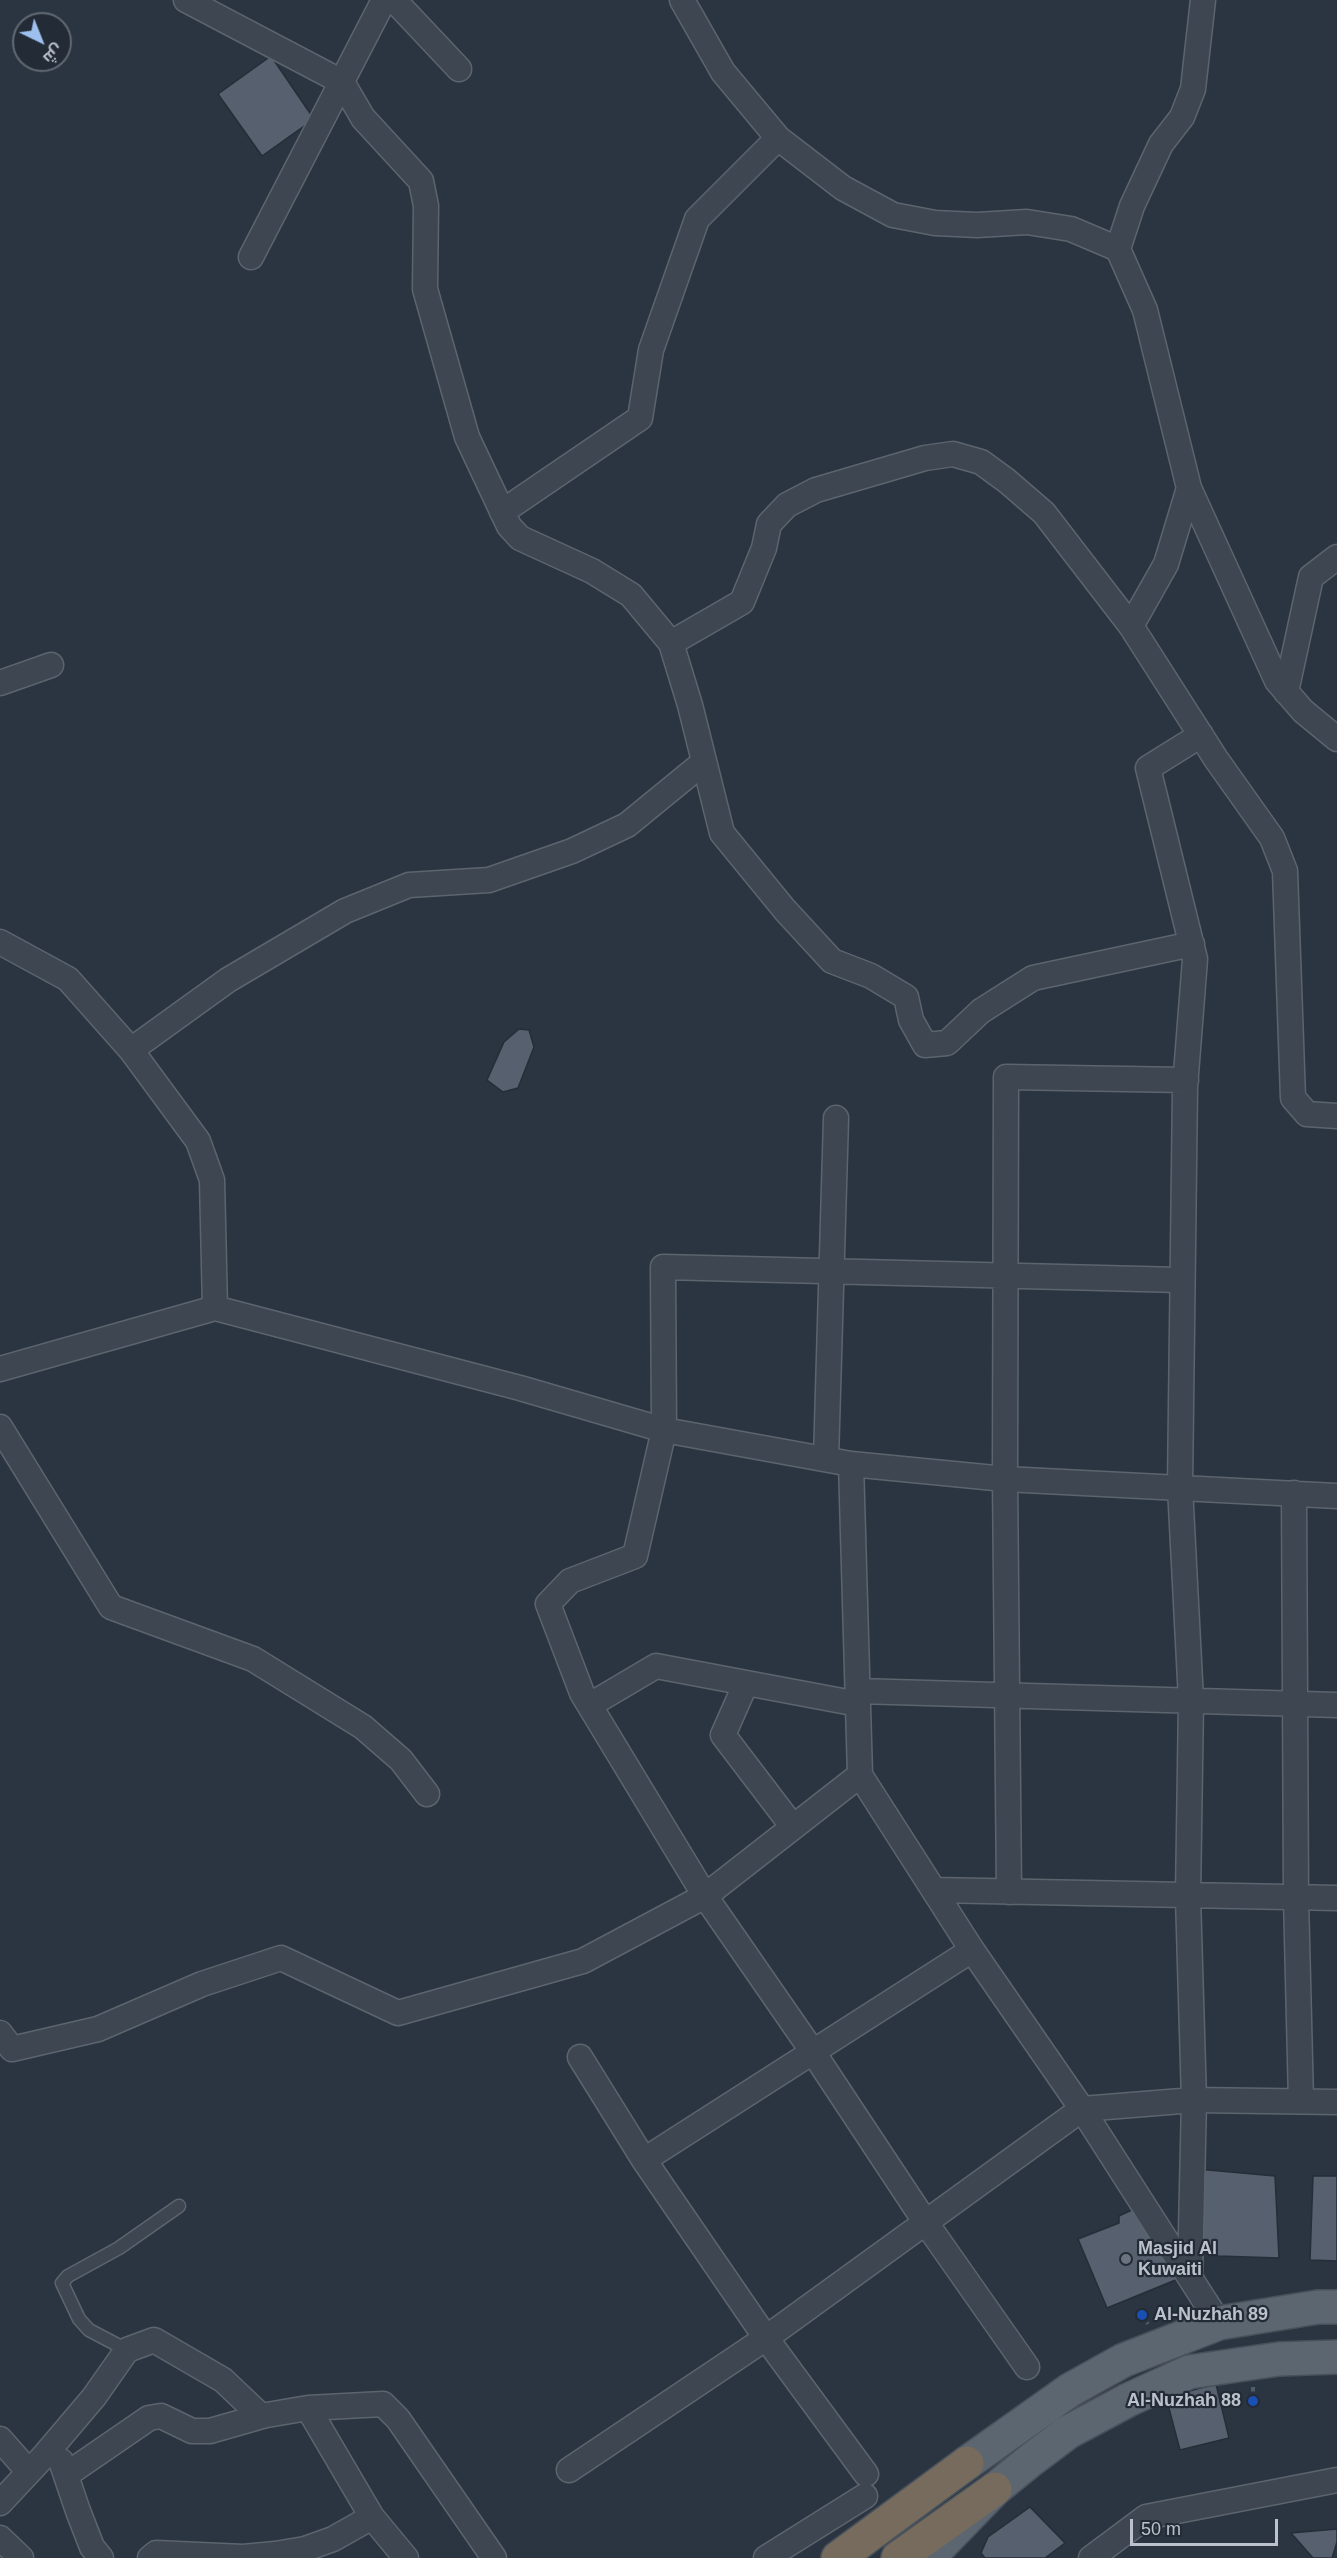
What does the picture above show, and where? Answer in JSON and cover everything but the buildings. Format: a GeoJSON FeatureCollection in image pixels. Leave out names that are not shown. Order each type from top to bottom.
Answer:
{"type":"FeatureCollection","features":[{"type":"Feature","properties":{"kind":"highway"},"geometry":{"type":"LineString","coordinates":[[838,2558],[967,2463]]}},
{"type":"Feature","properties":{"kind":"highway"},"geometry":{"type":"LineString","coordinates":[[898,2558],[995,2489]]}},
{"type":"Feature","properties":{"kind":"main road"},"geometry":{"type":"LineString","coordinates":[[967,2463],[1070,2390],[1124,2360],[1219,2323],[1318,2307],[1337,2307]]}},
{"type":"Feature","properties":{"kind":"main road"},"geometry":{"type":"LineString","coordinates":[[928,2558],[995,2489],[1068,2432],[1128,2400],[1189,2372],[1278,2359],[1337,2357]]}},
{"type":"Feature","properties":{"kind":"street"},"geometry":{"type":"LineString","coordinates":[[186,0],[342,82],[363,118],[422,181],[426,206],[425,289],[467,437],[509,526],[520,538],[592,571],[631,595],[671,643],[722,833],[785,910],[832,960],[872,976],[906,997],[911,1020],[925,1045],[947,1043],[981,1011],[1033,978],[1192,944]]}},
{"type":"Feature","properties":{"kind":"street"},"geometry":{"type":"LineString","coordinates":[[251,258],[384,0]]}},
{"type":"Feature","properties":{"kind":"street"},"geometry":{"type":"LineString","coordinates":[[394,0],[459,69]]}},
{"type":"Feature","properties":{"kind":"street"},"geometry":{"type":"LineString","coordinates":[[682,0],[723,72],[778,138],[843,188],[893,215],[935,224],[977,225],[1027,222],[1071,229],[1118,249]]}},
{"type":"Feature","properties":{"kind":"street"},"geometry":{"type":"LineString","coordinates":[[1203,0],[1193,89],[1182,117],[1161,144],[1132,207],[1118,249],[1145,310],[1189,488],[1277,681],[1303,711],[1337,739]]}},
{"type":"Feature","properties":{"kind":"street"},"geometry":{"type":"LineString","coordinates":[[502,512],[640,418],[651,350],[697,219],[778,138]]}},
{"type":"Feature","properties":{"kind":"street"},"geometry":{"type":"LineString","coordinates":[[671,643],[742,602],[764,548],[769,524],[787,505],[816,490],[925,458],[953,454],[981,462],[1044,513],[1131,626],[1272,838],[1285,871],[1293,1098],[1307,1113],[1337,1116]]}},
{"type":"Feature","properties":{"kind":"street"},"geometry":{"type":"LineString","coordinates":[[1131,626],[1166,564],[1189,488]]}},
{"type":"Feature","properties":{"kind":"street"},"geometry":{"type":"LineString","coordinates":[[1286,692],[1311,577],[1337,557]]}},
{"type":"Feature","properties":{"kind":"street"},"geometry":{"type":"LineString","coordinates":[[0,683],[51,665]]}},
{"type":"Feature","properties":{"kind":"street"},"geometry":{"type":"LineString","coordinates":[[1191,2275],[1194,2100],[1188,1897],[1191,1701],[1180,1487],[1181,1280],[1186,1080],[1195,959],[1148,768],[1202,735]]}},
{"type":"Feature","properties":{"kind":"street"},"geometry":{"type":"LineString","coordinates":[[131,1050],[228,980],[345,911],[409,885],[489,880],[572,851],[627,825],[704,762]]}},
{"type":"Feature","properties":{"kind":"street"},"geometry":{"type":"LineString","coordinates":[[0,943],[68,978],[131,1050],[198,1141],[212,1180],[214,1308]]}},
{"type":"Feature","properties":{"kind":"street"},"geometry":{"type":"LineString","coordinates":[[1009,1892],[1005,1479],[1006,1077],[1186,1080]]}},
{"type":"Feature","properties":{"kind":"street"},"geometry":{"type":"LineString","coordinates":[[826,1459],[836,1118]]}},
{"type":"Feature","properties":{"kind":"street"},"geometry":{"type":"LineString","coordinates":[[1027,2367],[926,2223],[813,2052],[705,1896],[582,1693],[548,1604],[570,1581],[635,1556],[664,1430],[663,1267],[1181,1280]]}},
{"type":"Feature","properties":{"kind":"street"},"geometry":{"type":"LineString","coordinates":[[0,1369],[214,1308],[520,1388],[664,1430],[851,1464],[1005,1479],[1337,1496]]}},
{"type":"Feature","properties":{"kind":"street"},"geometry":{"type":"LineString","coordinates":[[0,1427],[111,1607],[253,1659],[363,1727],[401,1760],[427,1794]]}},
{"type":"Feature","properties":{"kind":"street"},"geometry":{"type":"LineString","coordinates":[[851,1464],[860,1774],[972,1950],[1082,2109],[1191,2275],[1219,2323]]}},
{"type":"Feature","properties":{"kind":"street"},"geometry":{"type":"LineString","coordinates":[[1294,1493],[1296,1898],[1301,2101]]}},
{"type":"Feature","properties":{"kind":"street"},"geometry":{"type":"LineString","coordinates":[[590,1705],[656,1666],[746,1683],[858,1697],[1007,1695],[1337,1705]]}},
{"type":"Feature","properties":{"kind":"street"},"geometry":{"type":"LineString","coordinates":[[746,1683],[723,1735],[794,1827]]}},
{"type":"Feature","properties":{"kind":"street"},"geometry":{"type":"LineString","coordinates":[[4,2045],[98,2029],[202,1984],[281,1958],[398,2013],[583,1961],[705,1896],[860,1774]]}},
{"type":"Feature","properties":{"kind":"street"},"geometry":{"type":"LineString","coordinates":[[934,1890],[1188,1897],[1337,1898]]}},
{"type":"Feature","properties":{"kind":"street"},"geometry":{"type":"LineString","coordinates":[[644,2160],[972,1950]]}},
{"type":"Feature","properties":{"kind":"street"},"geometry":{"type":"LineString","coordinates":[[580,2057],[644,2160],[865,2485],[766,2558]]}},
{"type":"Feature","properties":{"kind":"street"},"geometry":{"type":"LineString","coordinates":[[569,2470],[766,2337],[1082,2109],[1194,2100],[1337,2102]]}},
{"type":"Feature","properties":{"kind":"street"},"geometry":{"type":"LineString","coordinates":[[0,2503],[94,2397],[127,2350],[154,2340],[223,2380],[261,2416],[308,2408],[383,2404],[398,2419],[494,2558]]}},
{"type":"Feature","properties":{"kind":"street"},"geometry":{"type":"LineString","coordinates":[[308,2408],[372,2517],[406,2558]]}},
{"type":"Feature","properties":{"kind":"street"},"geometry":{"type":"LineString","coordinates":[[66,2475],[149,2418],[161,2416],[192,2431],[210,2431],[266,2415]]}},
{"type":"Feature","properties":{"kind":"street"},"geometry":{"type":"LineString","coordinates":[[0,2439],[29,2472]]}},
{"type":"Feature","properties":{"kind":"street"},"geometry":{"type":"LineString","coordinates":[[56,2442],[92,2547],[101,2558]]}},
{"type":"Feature","properties":{"kind":"street"},"geometry":{"type":"LineString","coordinates":[[1091,2558],[1146,2517],[1337,2480]]}},
{"type":"Feature","properties":{"kind":"street"},"geometry":{"type":"LineString","coordinates":[[150,2558],[156,2553],[243,2557],[305,2549],[333,2539],[372,2517]]}},
{"type":"Feature","properties":{"kind":"street"},"geometry":{"type":"LineString","coordinates":[[0,2538],[21,2558]]}},
{"type":"Feature","properties":{"kind":"lane"},"geometry":{"type":"LineString","coordinates":[[127,2350],[89,2330],[79,2319],[62,2283],[68,2276],[119,2248],[179,2206]]}},
{"type":"Feature","properties":{"kind":"place","name":"Masjid Al Kuwaiti"},"geometry":{"type":"Point","coordinates":[1126,2259]}},
{"type":"Feature","properties":{"kind":"place","name":"Al-Nuzhah 89"},"geometry":{"type":"Point","coordinates":[1142,2315]}},
{"type":"Feature","properties":{"kind":"place","name":"Al-Nuzhah 88"},"geometry":{"type":"Point","coordinates":[1253,2401]}}]}
